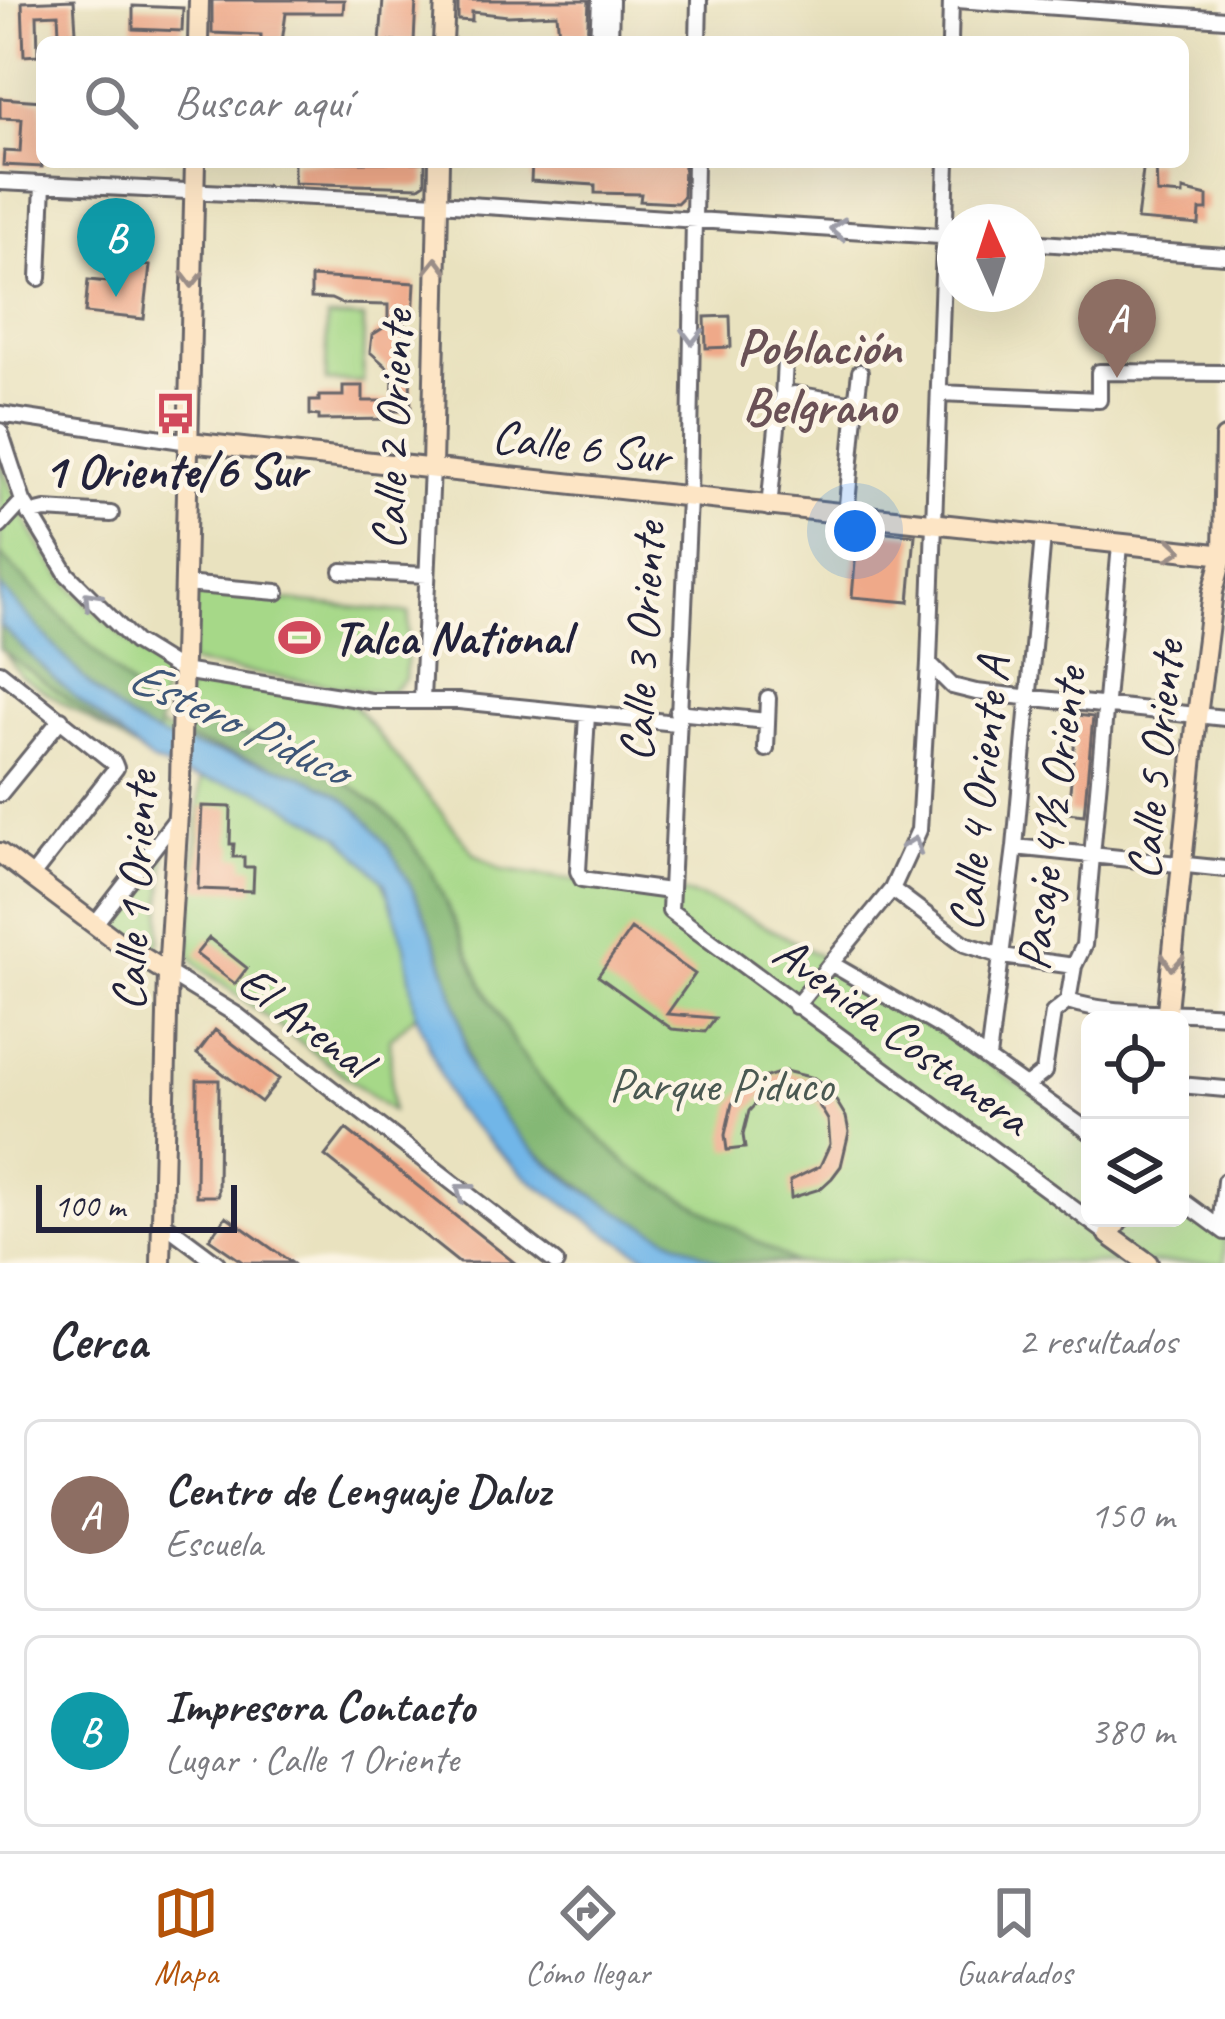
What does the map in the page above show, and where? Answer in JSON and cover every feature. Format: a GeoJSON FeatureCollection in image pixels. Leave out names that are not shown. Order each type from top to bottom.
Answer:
{"type":"FeatureCollection","features":[{"type":"Feature","properties":{"kind":"street"},"geometry":{"type":"LineString","coordinates":[[198,36],[199,0]]}},
{"type":"Feature","properties":{"kind":"street"},"geometry":{"type":"LineString","coordinates":[[443,36],[445,0]]}},
{"type":"Feature","properties":{"kind":"street"},"geometry":{"type":"LineString","coordinates":[[598,36],[600,0]]}},
{"type":"Feature","properties":{"kind":"street"},"geometry":{"type":"LineString","coordinates":[[610,36],[611,0]]}},
{"type":"Feature","properties":{"kind":"street"},"geometry":{"type":"LineString","coordinates":[[698,36],[699,0]]}},
{"type":"Feature","properties":{"kind":"street"},"geometry":{"type":"LineString","coordinates":[[951,36],[954,0],[1225,19]]}},
{"type":"Feature","properties":{"kind":"street","name":"Calle 1 Oriente"},"geometry":{"type":"LineString","coordinates":[[161,1263],[168,973],[179,815],[195,168]]}},
{"type":"Feature","properties":{"kind":"street","name":"Calle 2 Oriente"},"geometry":{"type":"LineString","coordinates":[[422,700],[439,168]]}},
{"type":"Feature","properties":{"kind":"street","name":"Calle 3 Oriente"},"geometry":{"type":"LineString","coordinates":[[670,911],[689,500],[695,168]]}},
{"type":"Feature","properties":{"kind":"street"},"geometry":{"type":"LineString","coordinates":[[947,168],[949,204]]}},
{"type":"Feature","properties":{"kind":"street"},"geometry":{"type":"LineString","coordinates":[[0,182],[438,202],[937,235]]}},
{"type":"Feature","properties":{"kind":"street"},"geometry":{"type":"LineString","coordinates":[[39,278],[43,184]]}},
{"type":"Feature","properties":{"kind":"street"},"geometry":{"type":"LineString","coordinates":[[1045,243],[1225,256]]}},
{"type":"Feature","properties":{"kind":"street"},"geometry":{"type":"LineString","coordinates":[[796,1006],[892,889],[919,830],[945,312]]}},
{"type":"Feature","properties":{"kind":"street"},"geometry":{"type":"LineString","coordinates":[[769,508],[785,360]]}},
{"type":"Feature","properties":{"kind":"street"},"geometry":{"type":"LineString","coordinates":[[846,516],[860,372]]}},
{"type":"Feature","properties":{"kind":"street"},"geometry":{"type":"LineString","coordinates":[[940,393],[1099,400],[1100,372],[1225,374]]}},
{"type":"Feature","properties":{"kind":"street"},"geometry":{"type":"LineString","coordinates":[[783,398],[794,394],[856,404]]}},
{"type":"Feature","properties":{"kind":"street","name":"Calle 6 Sur"},"geometry":{"type":"LineString","coordinates":[[0,414],[189,442],[689,500],[1224,555]]}},
{"type":"Feature","properties":{"kind":"street"},"geometry":{"type":"LineString","coordinates":[[0,431],[26,508],[68,574],[135,642],[182,671],[371,701],[767,721]]}},
{"type":"Feature","properties":{"kind":"street","name":"Calle 5 Oriente"},"geometry":{"type":"LineString","coordinates":[[1166,1011],[1197,716],[1213,592],[1224,555],[1225,438]]}},
{"type":"Feature","properties":{"kind":"street"},"geometry":{"type":"LineString","coordinates":[[1,525],[26,508],[111,514]]}},
{"type":"Feature","properties":{"kind":"street","name":"Calle 4 Oriente A"},"geometry":{"type":"LineString","coordinates":[[988,1058],[1015,847],[1043,536]]}},
{"type":"Feature","properties":{"kind":"street","name":"Pasaje 4½ Oriente"},"geometry":{"type":"LineString","coordinates":[[1026,1086],[1044,1072],[1053,1013],[1068,1001],[1074,966],[1084,945],[1120,544]]}},
{"type":"Feature","properties":{"kind":"street"},"geometry":{"type":"LineString","coordinates":[[342,572],[427,575]]}},
{"type":"Feature","properties":{"kind":"street"},"geometry":{"type":"LineString","coordinates":[[184,584],[277,592]]}},
{"type":"Feature","properties":{"kind":"street"},"geometry":{"type":"LineString","coordinates":[[929,663],[952,686],[1104,708],[1225,718]]}},
{"type":"Feature","properties":{"kind":"street"},"geometry":{"type":"LineString","coordinates":[[0,672],[114,763],[115,773],[31,877]]}},
{"type":"Feature","properties":{"kind":"street"},"geometry":{"type":"LineString","coordinates":[[766,749],[769,698]]}},
{"type":"Feature","properties":{"kind":"street"},"geometry":{"type":"LineString","coordinates":[[587,715],[578,871],[582,879],[670,891]]}},
{"type":"Feature","properties":{"kind":"street"},"geometry":{"type":"LineString","coordinates":[[0,794],[61,719]]}},
{"type":"Feature","properties":{"kind":"street"},"geometry":{"type":"LineString","coordinates":[[94,925],[179,815]]}},
{"type":"Feature","properties":{"kind":"street"},"geometry":{"type":"LineString","coordinates":[[1015,847],[1225,869]]}},
{"type":"Feature","properties":{"kind":"street","name":"El Arenal"},"geometry":{"type":"LineString","coordinates":[[0,853],[94,925],[236,1015],[556,1263]]}},
{"type":"Feature","properties":{"kind":"street"},"geometry":{"type":"LineString","coordinates":[[892,889],[965,944],[1002,956],[1074,966]]}},
{"type":"Feature","properties":{"kind":"street","name":"Avenida Costanera"},"geometry":{"type":"LineString","coordinates":[[670,911],[796,1006],[1081,1203]]}},
{"type":"Feature","properties":{"kind":"street"},"geometry":{"type":"LineString","coordinates":[[832,964],[988,1058],[1081,1126]]}},
{"type":"Feature","properties":{"kind":"street"},"geometry":{"type":"LineString","coordinates":[[1068,1001],[1095,1011]]}},
{"type":"Feature","properties":{"kind":"street"},"geometry":{"type":"LineString","coordinates":[[1189,1015],[1225,1015]]}},
{"type":"Feature","properties":{"kind":"street"},"geometry":{"type":"LineString","coordinates":[[1189,1086],[1225,1089]]}},
{"type":"Feature","properties":{"kind":"street"},"geometry":{"type":"LineString","coordinates":[[1222,1230],[1225,1181]]}},
{"type":"Feature","properties":{"kind":"street"},"geometry":{"type":"LineString","coordinates":[[1189,1206],[1222,1230]]}},
{"type":"Feature","properties":{"kind":"street"},"geometry":{"type":"LineString","coordinates":[[162,1222],[217,1263]]}},
{"type":"Feature","properties":{"kind":"street","name":"Avenida Costanera"},"geometry":{"type":"LineString","coordinates":[[1116,1227],[1148,1263]]}},
{"type":"Feature","properties":{"kind":"green space"},"geometry":{"type":"Polygon","coordinates":[[[327,317],[364,318],[363,382],[326,381],[327,317]]]}},
{"type":"Feature","properties":{"kind":"green space"},"geometry":{"type":"Polygon","coordinates":[[[0,457],[28,526],[64,578],[165,672],[160,717],[0,554],[0,457]]]}},
{"type":"Feature","properties":{"kind":"green space"},"geometry":{"type":"Polygon","coordinates":[[[0,554],[160,717],[156,757],[117,736],[0,649],[0,554]]]}},
{"type":"Feature","properties":{"kind":"green space","name":"Parque Piduco"},"geometry":{"type":"Polygon","coordinates":[[[0,578],[67,664],[161,728],[183,737],[187,679],[353,704],[475,854],[502,870],[701,898],[812,952],[945,1035],[1081,1129],[1081,1227],[1189,1227],[1189,1207],[1225,1233],[1225,1263],[658,1263],[560,1198],[504,1153],[379,862],[373,865],[404,937],[416,1014],[390,1039],[392,1111],[197,965],[189,953],[201,776],[148,757],[21,676],[0,646],[0,578]]]}},
{"type":"Feature","properties":{"kind":"green space","name":"Talca National"},"geometry":{"type":"Polygon","coordinates":[[[193,591],[409,613],[405,679],[387,694],[189,663],[193,591]]]}},
{"type":"Feature","properties":{"kind":"green space"},"geometry":{"type":"Polygon","coordinates":[[[185,723],[216,726],[287,747],[356,789],[395,820],[431,870],[485,990],[541,1081],[629,1166],[794,1263],[721,1263],[618,1213],[519,1139],[472,1076],[439,950],[357,809],[324,787],[184,739],[185,723]]]}},
{"type":"Feature","properties":{"kind":"green space"},"geometry":{"type":"Polygon","coordinates":[[[160,852],[165,857],[160,943],[151,948],[122,932],[118,922],[160,852]]]}},
{"type":"Feature","properties":{"kind":"water"},"geometry":{"type":"Polygon","coordinates":[[[0,587],[92,687],[132,721],[176,741],[309,779],[355,808],[390,850],[418,902],[458,1010],[471,1072],[498,1110],[571,1181],[629,1217],[721,1263],[658,1263],[526,1177],[454,1108],[416,1014],[405,945],[384,882],[340,836],[256,789],[190,777],[151,761],[61,685],[0,625],[0,587]]]}},
{"type":"Feature","properties":{"kind":"building"},"geometry":{"type":"Polygon","coordinates":[[[74,0],[76,32],[59,33],[58,14],[37,15],[36,55],[24,56],[22,2],[74,0]]]}},
{"type":"Feature","properties":{"kind":"building"},"geometry":{"type":"Polygon","coordinates":[[[212,0],[344,0],[343,13],[286,13],[283,36],[212,33],[212,0]]]}},
{"type":"Feature","properties":{"kind":"building"},"geometry":{"type":"Polygon","coordinates":[[[383,0],[416,0],[414,36],[380,36],[383,0]]]}},
{"type":"Feature","properties":{"kind":"building"},"geometry":{"type":"Polygon","coordinates":[[[458,0],[589,0],[587,36],[559,35],[557,14],[472,12],[472,21],[458,20],[458,0]]]}},
{"type":"Feature","properties":{"kind":"building"},"geometry":{"type":"Polygon","coordinates":[[[133,6],[183,8],[182,31],[133,29],[133,6]]]}},
{"type":"Feature","properties":{"kind":"building"},"geometry":{"type":"Polygon","coordinates":[[[0,98],[36,101],[36,167],[3,165],[4,151],[20,152],[22,119],[0,118],[0,98]]]}},
{"type":"Feature","properties":{"kind":"building"},"geometry":{"type":"Polygon","coordinates":[[[294,168],[425,168],[425,183],[419,187],[294,183],[294,168]]]}},
{"type":"Feature","properties":{"kind":"building"},"geometry":{"type":"Polygon","coordinates":[[[532,168],[684,168],[683,197],[677,203],[640,201],[641,194],[595,193],[595,185],[531,181],[532,168]]]}},
{"type":"Feature","properties":{"kind":"building"},"geometry":{"type":"Polygon","coordinates":[[[1143,168],[1156,168],[1157,193],[1183,195],[1183,190],[1207,196],[1207,210],[1200,210],[1199,225],[1137,220],[1143,168]]]}},
{"type":"Feature","properties":{"kind":"building"},"geometry":{"type":"Polygon","coordinates":[[[111,262],[150,266],[144,319],[85,313],[88,280],[109,282],[111,262]]]}},
{"type":"Feature","properties":{"kind":"building"},"geometry":{"type":"Polygon","coordinates":[[[311,277],[415,283],[413,319],[405,319],[402,351],[402,375],[410,375],[411,411],[392,411],[393,375],[387,375],[387,367],[370,352],[372,335],[388,325],[388,305],[311,298],[311,277]]]}},
{"type":"Feature","properties":{"kind":"building"},"geometry":{"type":"Polygon","coordinates":[[[730,316],[731,347],[706,348],[705,317],[730,316]]]}},
{"type":"Feature","properties":{"kind":"building"},"geometry":{"type":"Polygon","coordinates":[[[343,386],[363,386],[363,401],[392,401],[392,419],[319,420],[310,415],[310,401],[343,396],[343,386]]]}},
{"type":"Feature","properties":{"kind":"building"},"geometry":{"type":"Polygon","coordinates":[[[858,529],[915,535],[909,602],[852,597],[858,529]]]}},
{"type":"Feature","properties":{"kind":"building"},"geometry":{"type":"Polygon","coordinates":[[[1077,715],[1093,717],[1084,815],[1068,813],[1077,715]]]}},
{"type":"Feature","properties":{"kind":"building"},"geometry":{"type":"Polygon","coordinates":[[[202,806],[231,807],[233,857],[244,857],[244,867],[254,867],[253,891],[198,889],[202,806]]]}},
{"type":"Feature","properties":{"kind":"building"},"geometry":{"type":"Polygon","coordinates":[[[631,929],[695,974],[667,1014],[715,1018],[705,1032],[672,1029],[598,976],[631,929]]]}},
{"type":"Feature","properties":{"kind":"building"},"geometry":{"type":"Polygon","coordinates":[[[209,938],[247,968],[235,984],[196,954],[209,938]]]}},
{"type":"Feature","properties":{"kind":"building"},"geometry":{"type":"Polygon","coordinates":[[[215,1030],[279,1079],[261,1102],[197,1054],[215,1030]]]}},
{"type":"Feature","properties":{"kind":"building"},"geometry":{"type":"Polygon","coordinates":[[[785,1071],[814,1078],[829,1089],[846,1117],[849,1132],[841,1166],[832,1178],[820,1189],[791,1198],[790,1181],[820,1166],[830,1144],[828,1120],[817,1102],[798,1091],[774,1091],[749,1111],[745,1148],[727,1150],[725,1135],[732,1104],[741,1092],[754,1081],[785,1071]]]}},
{"type":"Feature","properties":{"kind":"building"},"geometry":{"type":"Polygon","coordinates":[[[197,1080],[219,1080],[218,1196],[196,1196],[197,1080]]]}},
{"type":"Feature","properties":{"kind":"building"},"geometry":{"type":"Polygon","coordinates":[[[346,1129],[515,1263],[459,1263],[325,1156],[346,1129]]]}},
{"type":"Feature","properties":{"kind":"building"},"geometry":{"type":"Polygon","coordinates":[[[226,1216],[292,1263],[244,1263],[209,1239],[226,1216]]]}},
{"type":"Feature","properties":{"kind":"place","name":"Impresora Contacto"},"geometry":{"type":"Point","coordinates":[116,297]}},
{"type":"Feature","properties":{"kind":"place","name":"Centro de Lenguaje Daluz"},"geometry":{"type":"Point","coordinates":[1117,378]}},
{"type":"Feature","properties":{"kind":"place","name":"1 Oriente/6 Sur"},"geometry":{"type":"Point","coordinates":[175,413]}},
{"type":"Feature","properties":{"kind":"place","name":"Talca National"},"geometry":{"type":"Point","coordinates":[299,638]}},
{"type":"Feature","properties":{"kind":"district","name":"Población Belgrano"},"geometry":{"type":"Point","coordinates":[819,376]}},
{"type":"Feature","properties":{"kind":"water label","name":"Estero Piduco"},"geometry":{"type":"Point","coordinates":[239,722]}}]}
